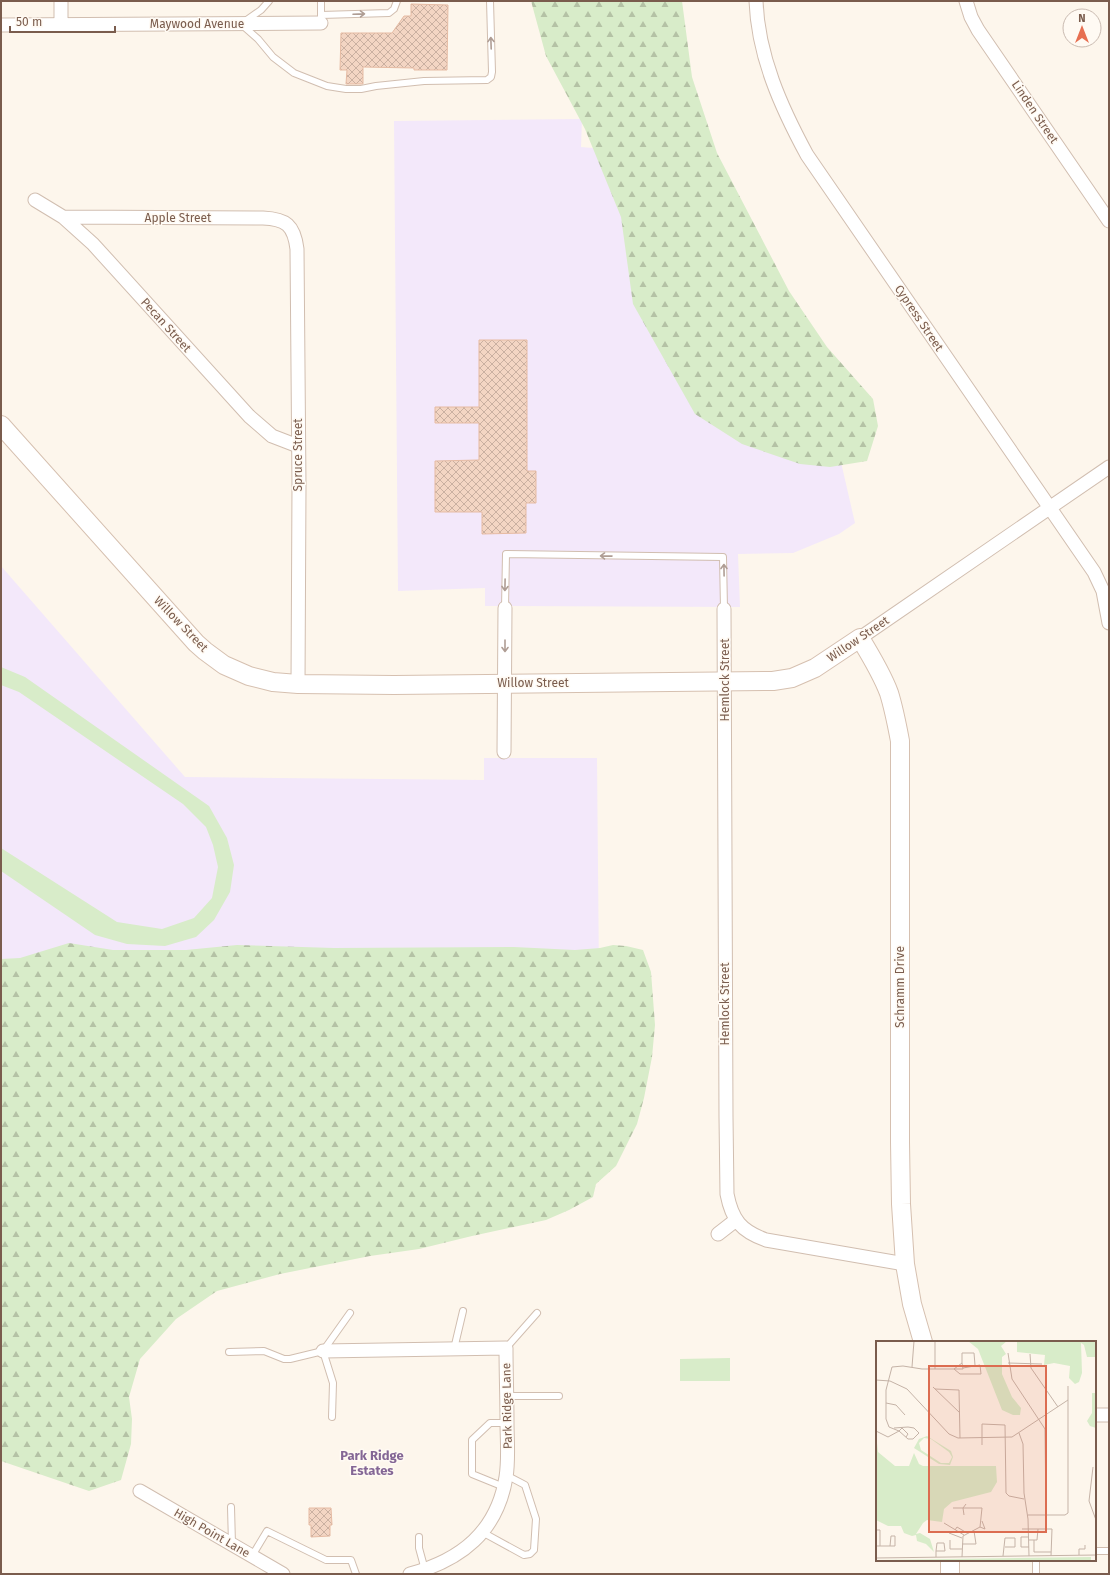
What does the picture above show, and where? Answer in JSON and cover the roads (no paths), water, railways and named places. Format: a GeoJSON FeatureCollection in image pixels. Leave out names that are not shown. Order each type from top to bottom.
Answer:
{"type":"FeatureCollection","features":[{"type":"Feature","properties":{"kind":"street"},"geometry":{"type":"LineString","coordinates":[[61,1],[61,24]]}},
{"type":"Feature","properties":{"kind":"street","name":"Cypress Street"},"geometry":{"type":"LineString","coordinates":[[756,1],[762,42],[769,72],[787,118],[807,155],[1094,572],[1106,600],[1109,623]]}},
{"type":"Feature","properties":{"kind":"street","name":"Linden Street"},"geometry":{"type":"LineString","coordinates":[[966,1],[971,17],[978,30],[1109,221]]}},
{"type":"Feature","properties":{"kind":"street","name":"Maywood Avenue"},"geometry":{"type":"LineString","coordinates":[[1,25],[241,24],[321,19]]}},
{"type":"Feature","properties":{"kind":"street","name":"Pecan Street"},"geometry":{"type":"LineString","coordinates":[[35,200],[63,217],[94,244],[248,416],[272,436],[298,446]]}},
{"type":"Feature","properties":{"kind":"street","name":"Apple Street"},"geometry":{"type":"LineString","coordinates":[[63,217],[267,218],[285,222],[290,227]]}},
{"type":"Feature","properties":{"kind":"street","name":"Spruce Street"},"geometry":{"type":"LineString","coordinates":[[290,227],[297,249],[298,684]]}},
{"type":"Feature","properties":{"kind":"street","name":"Willow Street"},"geometry":{"type":"LineString","coordinates":[[1,425],[178,624],[205,651],[224,665],[249,676],[273,682],[298,684],[725,682],[773,681],[792,678],[815,668],[1109,467]]}},
{"type":"Feature","properties":{"kind":"street"},"geometry":{"type":"LineString","coordinates":[[504,752],[505,608]]}},
{"type":"Feature","properties":{"kind":"street","name":"Hemlock Street"},"geometry":{"type":"LineString","coordinates":[[724,609],[727,1194],[732,1213],[742,1227],[766,1240],[905,1264]]}},
{"type":"Feature","properties":{"kind":"street","name":"Schramm Drive"},"geometry":{"type":"LineString","coordinates":[[860,638],[887,689],[895,715],[900,741],[901,1204],[905,1264],[912,1304],[923,1341]]}},
{"type":"Feature","properties":{"kind":"street"},"geometry":{"type":"LineString","coordinates":[[718,1234],[736,1220]]}},
{"type":"Feature","properties":{"kind":"street","name":"Park Ridge Lane"},"geometry":{"type":"LineString","coordinates":[[323,1351],[506,1348],[508,1461],[505,1482],[496,1512],[482,1532],[453,1558],[429,1571],[410,1574]]}},
{"type":"Feature","properties":{"kind":"street"},"geometry":{"type":"LineString","coordinates":[[1096,1415],[1109,1415]]}},
{"type":"Feature","properties":{"kind":"street","name":"High Point Lane"},"geometry":{"type":"LineString","coordinates":[[140,1491],[283,1574]]}},
{"type":"Feature","properties":{"kind":"street"},"geometry":{"type":"LineString","coordinates":[[950,1561],[950,1574]]}},
{"type":"Feature","properties":{"kind":"lane"},"geometry":{"type":"LineString","coordinates":[[269,1],[261,10],[241,24],[258,39],[273,57],[294,73],[327,86],[346,89],[361,89],[424,81],[487,80],[491,77],[492,72],[490,1]]}},
{"type":"Feature","properties":{"kind":"lane"},"geometry":{"type":"LineString","coordinates":[[321,1],[321,19],[389,13],[394,9],[397,1]]}},
{"type":"Feature","properties":{"kind":"lane"},"geometry":{"type":"LineString","coordinates":[[505,608],[506,554],[723,558],[724,609]]}},
{"type":"Feature","properties":{"kind":"lane"},"geometry":{"type":"LineString","coordinates":[[454,1349],[463,1311]]}},
{"type":"Feature","properties":{"kind":"lane"},"geometry":{"type":"LineString","coordinates":[[229,1352],[264,1351],[284,1359],[290,1359],[323,1351],[350,1313]]}},
{"type":"Feature","properties":{"kind":"lane"},"geometry":{"type":"LineString","coordinates":[[506,1348],[538,1313]]}},
{"type":"Feature","properties":{"kind":"lane"},"geometry":{"type":"LineString","coordinates":[[323,1351],[333,1383],[332,1417]]}},
{"type":"Feature","properties":{"kind":"lane"},"geometry":{"type":"LineString","coordinates":[[507,1396],[558,1396]]}},
{"type":"Feature","properties":{"kind":"lane"},"geometry":{"type":"LineString","coordinates":[[482,1532],[524,1555],[530,1554],[534,1550],[536,1519],[525,1485],[472,1474],[472,1440],[490,1423],[507,1423]]}},
{"type":"Feature","properties":{"kind":"lane"},"geometry":{"type":"LineString","coordinates":[[231,1507],[232,1544]]}},
{"type":"Feature","properties":{"kind":"lane"},"geometry":{"type":"LineString","coordinates":[[252,1556],[267,1531],[326,1560],[351,1560],[356,1574]]}},
{"type":"Feature","properties":{"kind":"lane"},"geometry":{"type":"LineString","coordinates":[[420,1538],[420,1548],[429,1571]]}},
{"type":"Feature","properties":{"kind":"lane"},"geometry":{"type":"LineString","coordinates":[[1096,1551],[1109,1551]]}},
{"type":"Feature","properties":{"kind":"lane"},"geometry":{"type":"LineString","coordinates":[[1036,1561],[1036,1574]]}},
{"type":"Feature","properties":{"kind":"district","name":"Park Ridge Estates"},"geometry":{"type":"Point","coordinates":[372,1462]}}]}
